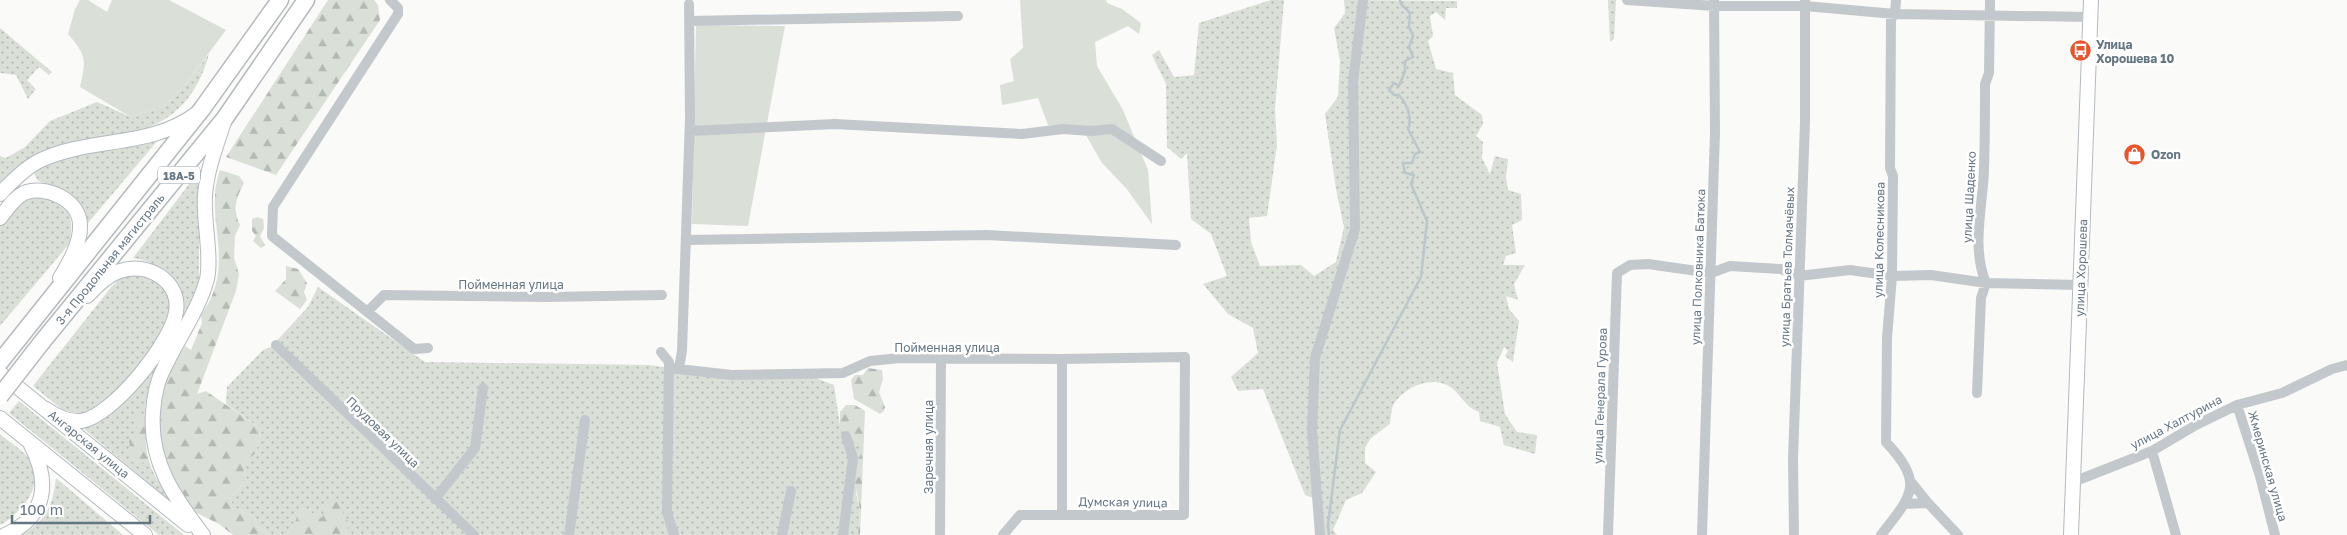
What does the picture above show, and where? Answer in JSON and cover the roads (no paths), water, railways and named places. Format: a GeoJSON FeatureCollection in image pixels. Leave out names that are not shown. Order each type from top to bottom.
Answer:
{"type":"FeatureCollection","features":[{"type":"Feature","properties":{"kind":"highway","name":"3-я Продольная магистраль"},"geometry":{"type":"LineString","coordinates":[[0,362],[202,109],[280,0]]}},
{"type":"Feature","properties":{"kind":"highway","name":"3-я Продольная магистраль"},"geometry":{"type":"LineString","coordinates":[[0,396],[226,118],[306,0]]}},
{"type":"Feature","properties":{"kind":"main road","name":"улица Хорошева"},"geometry":{"type":"LineString","coordinates":[[2071,535],[2091,0]]}},
{"type":"Feature","properties":{"kind":"main road"},"geometry":{"type":"LineString","coordinates":[[0,194],[29,167],[40,160],[66,151],[116,142],[164,130],[187,120],[202,109]]}},
{"type":"Feature","properties":{"kind":"main road"},"geometry":{"type":"LineString","coordinates":[[202,535],[178,502],[163,476],[155,454],[152,426],[154,398],[162,370],[190,324],[207,277],[205,196],[210,160],[226,118]]}},
{"type":"Feature","properties":{"kind":"main road"},"geometry":{"type":"LineString","coordinates":[[0,218],[22,194],[40,190],[50,192],[69,202],[79,218],[79,236],[68,266],[27,329]]}},
{"type":"Feature","properties":{"kind":"main road"},"geometry":{"type":"LineString","coordinates":[[42,342],[104,280],[118,271],[132,268],[155,272],[165,279],[172,288],[177,310],[168,337],[114,404],[82,421],[66,419],[46,409]]}},
{"type":"Feature","properties":{"kind":"main road","name":"Ангарская улица"},"geometry":{"type":"LineString","coordinates":[[0,373],[202,535]]}},
{"type":"Feature","properties":{"kind":"main road"},"geometry":{"type":"LineString","coordinates":[[0,418],[145,535]]}},
{"type":"Feature","properties":{"kind":"main road"},"geometry":{"type":"LineString","coordinates":[[5,535],[17,530],[33,517],[39,505],[43,477],[38,459],[29,442]]}},
{"type":"Feature","properties":{"kind":"street"},"geometry":{"type":"LineString","coordinates":[[390,0],[398,8],[398,14],[273,207],[272,236],[414,349],[428,348]]}},
{"type":"Feature","properties":{"kind":"street"},"geometry":{"type":"LineString","coordinates":[[1320,535],[1312,430],[1315,358],[1355,229],[1353,82],[1363,0]]}},
{"type":"Feature","properties":{"kind":"street"},"geometry":{"type":"LineString","coordinates":[[1627,0],[1714,3],[1805,3],[1895,14],[2090,17]]}},
{"type":"Feature","properties":{"kind":"street","name":"улица Колесникова"},"geometry":{"type":"LineString","coordinates":[[1896,0],[1895,14],[1891,18],[1889,102],[1890,168],[1893,176],[1892,276],[1887,338],[1886,442],[1904,460],[1912,484]]}},
{"type":"Feature","properties":{"kind":"street","name":"улица Шаденко"},"geometry":{"type":"LineString","coordinates":[[1977,393],[1981,298],[1986,283],[1979,267],[1981,196],[1984,170],[1985,84],[1989,73],[1990,0]]}},
{"type":"Feature","properties":{"kind":"street","name":"улица Полковника Батюка"},"geometry":{"type":"LineString","coordinates":[[1702,535],[1714,132],[1714,3]]}},
{"type":"Feature","properties":{"kind":"street","name":"улица Братьев Толмачёвых"},"geometry":{"type":"LineString","coordinates":[[1794,535],[1793,459],[1805,122],[1805,3]]}},
{"type":"Feature","properties":{"kind":"street"},"geometry":{"type":"LineString","coordinates":[[674,535],[667,512],[674,368],[682,351],[690,131],[689,4]]}},
{"type":"Feature","properties":{"kind":"street"},"geometry":{"type":"LineString","coordinates":[[689,21],[958,16]]}},
{"type":"Feature","properties":{"kind":"street"},"geometry":{"type":"LineString","coordinates":[[690,131],[835,124],[1022,134],[1063,129],[1091,131],[1112,129],[1161,161]]}},
{"type":"Feature","properties":{"kind":"street"},"geometry":{"type":"LineString","coordinates":[[686,240],[987,235],[1176,246]]}},
{"type":"Feature","properties":{"kind":"street","name":"улица Генерала Гурова"},"geometry":{"type":"LineString","coordinates":[[1608,535],[1617,273],[1630,265],[1648,264],[1710,274]]}},
{"type":"Feature","properties":{"kind":"street"},"geometry":{"type":"LineString","coordinates":[[1710,274],[1730,266],[1780,269],[1799,276],[1850,270],[1892,276],[1931,275],[1986,283],[2081,285]]}},
{"type":"Feature","properties":{"kind":"street","name":"Пойменная улица"},"geometry":{"type":"LineString","coordinates":[[367,312],[384,295],[547,297],[662,295]]}},
{"type":"Feature","properties":{"kind":"street","name":"Прудовая улица"},"geometry":{"type":"LineString","coordinates":[[276,345],[474,535]]}},
{"type":"Feature","properties":{"kind":"street"},"geometry":{"type":"LineString","coordinates":[[661,352],[674,368]]}},
{"type":"Feature","properties":{"kind":"street","name":"Пойменная улица"},"geometry":{"type":"LineString","coordinates":[[674,368],[732,375],[843,373],[870,361],[900,358],[1062,359],[1185,357]]}},
{"type":"Feature","properties":{"kind":"street","name":"Думская улица"},"geometry":{"type":"LineString","coordinates":[[1002,535],[1020,514],[1184,515],[1185,357]]}},
{"type":"Feature","properties":{"kind":"street","name":"Заречная улица"},"geometry":{"type":"LineString","coordinates":[[940,535],[941,359]]}},
{"type":"Feature","properties":{"kind":"street"},"geometry":{"type":"LineString","coordinates":[[1062,359],[1062,514]]}},
{"type":"Feature","properties":{"kind":"street","name":"улица Халтурина"},"geometry":{"type":"LineString","coordinates":[[2073,482],[2152,451],[2196,425],[2237,405],[2282,393],[2332,369],[2347,365]]}},
{"type":"Feature","properties":{"kind":"street"},"geometry":{"type":"LineString","coordinates":[[435,499],[475,448],[483,388]]}},
{"type":"Feature","properties":{"kind":"street","name":"Жмеринская улица"},"geometry":{"type":"LineString","coordinates":[[2237,405],[2260,476],[2275,535]]}},
{"type":"Feature","properties":{"kind":"street"},"geometry":{"type":"LineString","coordinates":[[569,535],[585,420]]}},
{"type":"Feature","properties":{"kind":"street"},"geometry":{"type":"LineString","coordinates":[[843,535],[853,458],[846,436]]}},
{"type":"Feature","properties":{"kind":"street"},"geometry":{"type":"LineString","coordinates":[[2152,451],[2176,535]]}},
{"type":"Feature","properties":{"kind":"street"},"geometry":{"type":"LineString","coordinates":[[1912,484],[1928,504],[1958,535]]}},
{"type":"Feature","properties":{"kind":"street"},"geometry":{"type":"LineString","coordinates":[[1881,535],[1905,504],[1912,484]]}},
{"type":"Feature","properties":{"kind":"street"},"geometry":{"type":"LineString","coordinates":[[782,535],[791,491]]}},
{"type":"Feature","properties":{"kind":"street"},"geometry":{"type":"LineString","coordinates":[[1905,504],[1928,504]]}},
{"type":"Feature","properties":{"kind":"waterway"},"geometry":{"type":"LineString","coordinates":[[1329,535],[1328,525],[1340,430],[1421,277],[1427,221],[1411,184],[1414,175],[1405,173],[1403,163],[1412,163],[1415,154],[1420,152],[1408,129],[1410,120],[1406,106],[1399,95],[1394,95],[1389,90],[1394,83],[1399,86],[1405,71],[1405,61],[1413,57],[1409,47],[1413,36],[1409,27],[1410,13],[1401,4],[1400,0]]}},
{"type":"Feature","properties":{"kind":"place","name":"Улица Хорошева 10"},"geometry":{"type":"Point","coordinates":[2080,51]}},
{"type":"Feature","properties":{"kind":"place","name":"Ozon"},"geometry":{"type":"Point","coordinates":[2135,154]}}]}
